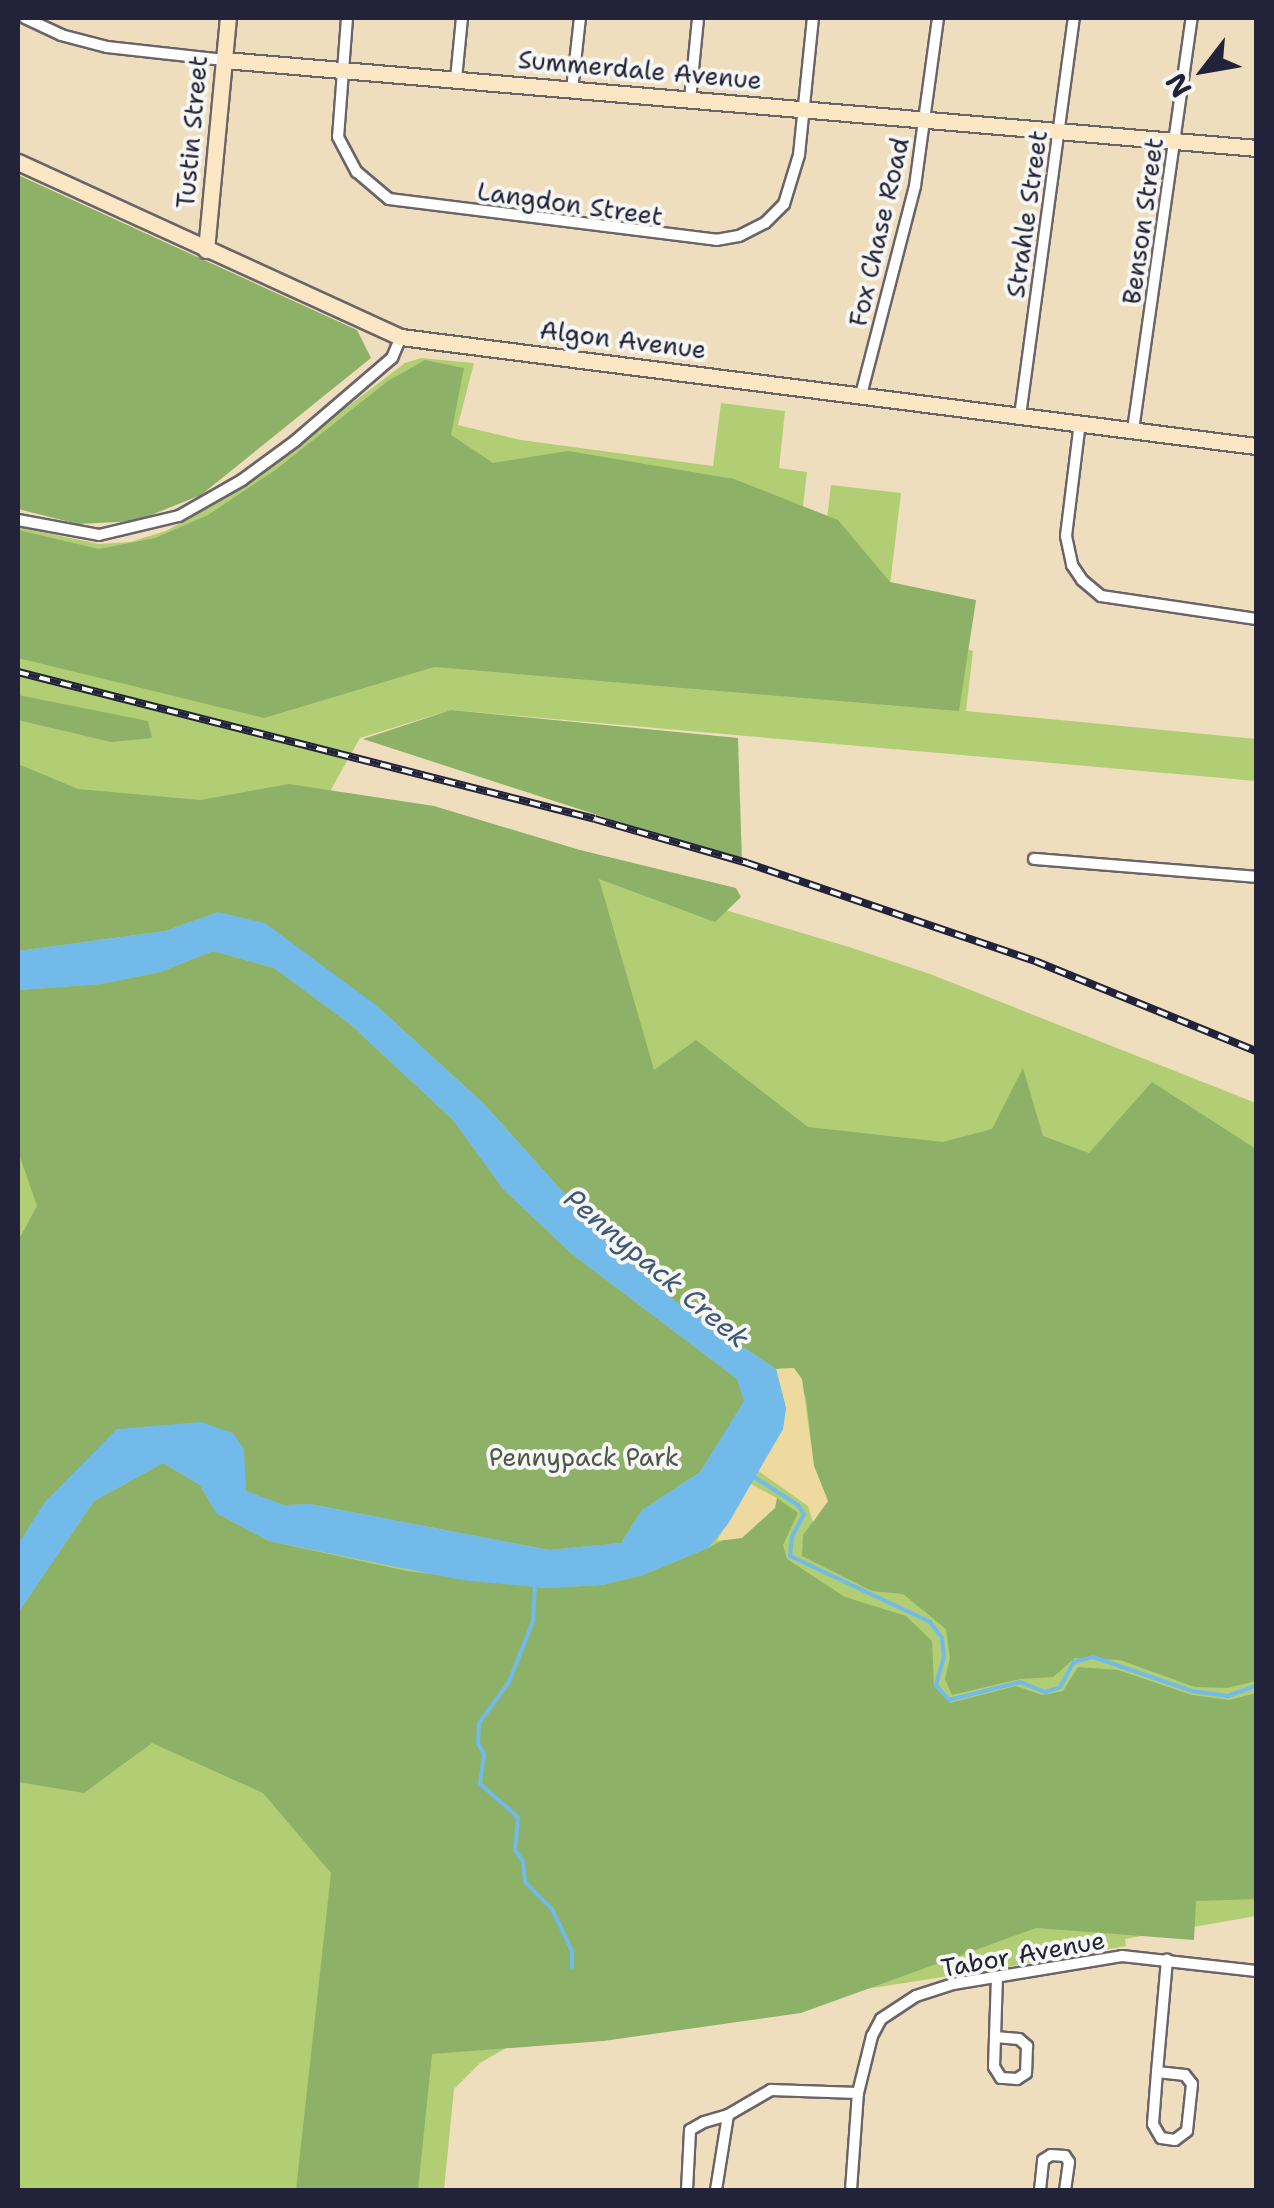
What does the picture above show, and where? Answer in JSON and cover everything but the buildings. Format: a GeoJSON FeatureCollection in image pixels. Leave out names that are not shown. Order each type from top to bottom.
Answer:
{"type":"FeatureCollection","features":[{"type":"Feature","properties":{"kind":"street","name":"Summerdale Avenue"},"geometry":{"type":"LineString","coordinates":[[24,18],[60,35],[106,47],[341,73],[1256,148]]}},
{"type":"Feature","properties":{"kind":"street","name":"Tustin Street"},"geometry":{"type":"LineString","coordinates":[[206,250],[228,18]]}},
{"type":"Feature","properties":{"kind":"street","name":"Langdon Street"},"geometry":{"type":"LineString","coordinates":[[347,18],[338,138],[343,152],[369,186],[389,199],[684,239],[738,236],[765,224],[784,204],[795,178],[813,18]]}},
{"type":"Feature","properties":{"kind":"street"},"geometry":{"type":"LineString","coordinates":[[456,80],[462,18]]}},
{"type":"Feature","properties":{"kind":"street"},"geometry":{"type":"LineString","coordinates":[[572,90],[580,18]]}},
{"type":"Feature","properties":{"kind":"street"},"geometry":{"type":"LineString","coordinates":[[690,100],[698,18]]}},
{"type":"Feature","properties":{"kind":"street","name":"Fox Chase Road"},"geometry":{"type":"LineString","coordinates":[[861,394],[915,186],[938,18]]}},
{"type":"Feature","properties":{"kind":"street","name":"Strahle Street"},"geometry":{"type":"LineString","coordinates":[[1020,416],[1074,18]]}},
{"type":"Feature","properties":{"kind":"street","name":"Benson Street"},"geometry":{"type":"LineString","coordinates":[[1133,430],[1192,18]]}},
{"type":"Feature","properties":{"kind":"street","name":"Algon Avenue"},"geometry":{"type":"LineString","coordinates":[[18,162],[401,338],[1256,446]]}},
{"type":"Feature","properties":{"kind":"street"},"geometry":{"type":"LineString","coordinates":[[18,520],[99,535],[179,516],[242,480],[295,440],[392,358],[401,338]]}},
{"type":"Feature","properties":{"kind":"street"},"geometry":{"type":"LineString","coordinates":[[1080,422],[1066,536],[1072,566],[1082,580],[1100,596],[1256,618]]}},
{"type":"Feature","properties":{"kind":"street"},"geometry":{"type":"LineString","coordinates":[[1034,860],[1256,877]]}},
{"type":"Feature","properties":{"kind":"street","name":"Tabor Avenue"},"geometry":{"type":"LineString","coordinates":[[858,2093],[872,2036],[881,2019],[916,1996],[998,1977],[1122,1956],[1256,1971]]}},
{"type":"Feature","properties":{"kind":"street"},"geometry":{"type":"LineString","coordinates":[[1157,2072],[1185,2074],[1192,2084],[1187,2131],[1175,2140],[1161,2138],[1153,2124],[1157,2072],[1166,1959]]}},
{"type":"Feature","properties":{"kind":"street"},"geometry":{"type":"LineString","coordinates":[[995,2037],[1019,2039],[1027,2046],[1026,2072],[1017,2079],[1001,2078],[994,2067],[995,2037],[998,1977]]}},
{"type":"Feature","properties":{"kind":"street"},"geometry":{"type":"LineString","coordinates":[[687,2190],[690,2130],[728,2115],[771,2090],[858,2093],[851,2190]]}},
{"type":"Feature","properties":{"kind":"street"},"geometry":{"type":"LineString","coordinates":[[716,2190],[728,2115]]}},
{"type":"Feature","properties":{"kind":"street"},"geometry":{"type":"LineString","coordinates":[[1040,2190],[1043,2160],[1051,2155],[1065,2156],[1069,2162],[1066,2190]]}},
{"type":"Feature","properties":{"kind":"green space"},"geometry":{"type":"Polygon","coordinates":[[[18,175],[357,330],[371,358],[201,495],[136,521],[78,524],[18,509],[18,175]]]}},
{"type":"Feature","properties":{"kind":"green space","name":"Pennypack Park"},"geometry":{"type":"Polygon","coordinates":[[[421,358],[474,363],[458,425],[521,440],[713,466],[721,403],[785,411],[779,468],[807,472],[796,568],[821,571],[831,485],[901,493],[885,627],[973,651],[966,711],[1256,739],[1256,781],[451,710],[360,738],[324,802],[605,874],[849,947],[930,974],[1256,1103],[1256,1916],[1125,1939],[1126,1946],[1013,1966],[513,2044],[480,2063],[454,2089],[444,2190],[18,2190],[18,527],[99,544],[130,542],[166,531],[228,497],[405,363],[421,358]]]}},
{"type":"Feature","properties":{"kind":"green space"},"geometry":{"type":"Polygon","coordinates":[[[425,360],[464,368],[451,435],[493,463],[568,451],[734,479],[838,520],[890,582],[976,600],[959,711],[434,667],[264,718],[18,658],[18,530],[99,549],[155,538],[208,515],[274,471],[388,381],[425,360]]]}},
{"type":"Feature","properties":{"kind":"green space"},"geometry":{"type":"Polygon","coordinates":[[[18,695],[148,721],[152,738],[111,742],[18,720],[18,695]]]}},
{"type":"Feature","properties":{"kind":"green space"},"geometry":{"type":"Polygon","coordinates":[[[451,710],[738,738],[742,862],[363,739],[451,710]]]}},
{"type":"Feature","properties":{"kind":"green space"},"geometry":{"type":"Polygon","coordinates":[[[18,764],[78,789],[200,800],[289,784],[434,806],[580,850],[736,888],[741,897],[715,922],[599,879],[654,1070],[696,1040],[808,1127],[943,1142],[992,1129],[1023,1068],[1043,1136],[1089,1153],[1152,1082],[1256,1149],[1256,1681],[1227,1688],[1195,1687],[1120,1660],[1075,1658],[1053,1677],[1020,1679],[952,1695],[945,1679],[950,1658],[946,1629],[903,1594],[872,1591],[802,1556],[803,1535],[828,1501],[814,1466],[806,1398],[794,1368],[776,1369],[679,1304],[616,1251],[484,1104],[377,1006],[218,912],[165,931],[18,951],[18,764]]]}},
{"type":"Feature","properties":{"kind":"green space"},"geometry":{"type":"Polygon","coordinates":[[[213,951],[274,968],[350,1024],[454,1121],[503,1189],[572,1254],[737,1379],[745,1401],[700,1472],[642,1510],[621,1543],[549,1550],[310,1504],[284,1505],[245,1491],[117,1429],[18,1544],[18,1241],[37,1206],[18,1151],[18,990],[101,984],[160,972],[213,951]]]}},
{"type":"Feature","properties":{"kind":"green space"},"geometry":{"type":"Polygon","coordinates":[[[163,1463],[200,1485],[216,1513],[269,1541],[407,1571],[545,1588],[602,1585],[643,1575],[708,1548],[767,1516],[777,1498],[798,1513],[783,1545],[787,1559],[845,1597],[906,1616],[932,1641],[934,1686],[950,1703],[1016,1686],[1042,1695],[1063,1691],[1078,1667],[1118,1670],[1192,1695],[1229,1700],[1256,1693],[1256,1899],[1196,1901],[1194,1940],[1036,1928],[801,2013],[603,2041],[432,2054],[418,2190],[296,2190],[331,1873],[263,1793],[152,1743],[84,1793],[18,1782],[18,1613],[94,1501],[163,1463]]]}},
{"type":"Feature","properties":{"kind":"sand"},"geometry":{"type":"Polygon","coordinates":[[[794,1368],[802,1379],[814,1466],[828,1501],[813,1522],[808,1506],[757,1470],[783,1429],[786,1408],[776,1369],[794,1368]]]}},
{"type":"Feature","properties":{"kind":"sand"},"geometry":{"type":"Polygon","coordinates":[[[749,1483],[777,1498],[775,1508],[742,1538],[717,1541],[749,1483]]]}},
{"type":"Feature","properties":{"kind":"water"},"geometry":{"type":"Polygon","coordinates":[[[218,912],[265,923],[377,1006],[484,1104],[616,1251],[679,1304],[776,1369],[786,1408],[783,1429],[728,1524],[708,1548],[643,1575],[602,1585],[545,1588],[461,1580],[269,1541],[216,1513],[200,1485],[163,1463],[94,1501],[18,1613],[18,1544],[45,1502],[117,1429],[201,1422],[233,1433],[244,1449],[246,1491],[284,1505],[310,1504],[549,1550],[621,1543],[642,1510],[700,1472],[744,1401],[737,1379],[572,1254],[503,1189],[454,1121],[350,1024],[274,968],[213,951],[160,972],[101,984],[18,990],[18,951],[165,931],[218,912]]]}},
{"type":"Feature","properties":{"kind":"waterway"},"geometry":{"type":"LineString","coordinates":[[754,1477],[798,1505],[804,1514],[792,1537],[790,1556],[930,1622],[942,1638],[944,1657],[936,1685],[949,1700],[1020,1682],[1045,1692],[1060,1687],[1074,1662],[1093,1657],[1192,1691],[1228,1696],[1256,1686]]}},
{"type":"Feature","properties":{"kind":"waterway"},"geometry":{"type":"LineString","coordinates":[[535,1584],[533,1621],[509,1682],[479,1723],[478,1743],[484,1755],[480,1784],[518,1817],[515,1850],[523,1862],[525,1882],[552,1909],[572,1951],[572,1967]]}},
{"type":"Feature","properties":{"kind":"railway"},"geometry":{"type":"LineString","coordinates":[[18,672],[595,819],[747,863],[1035,961],[1256,1051]]}},
{"type":"Feature","properties":{"kind":"water label","name":"Pennypack Creek"},"geometry":{"type":"Point","coordinates":[657,1268]}}]}
